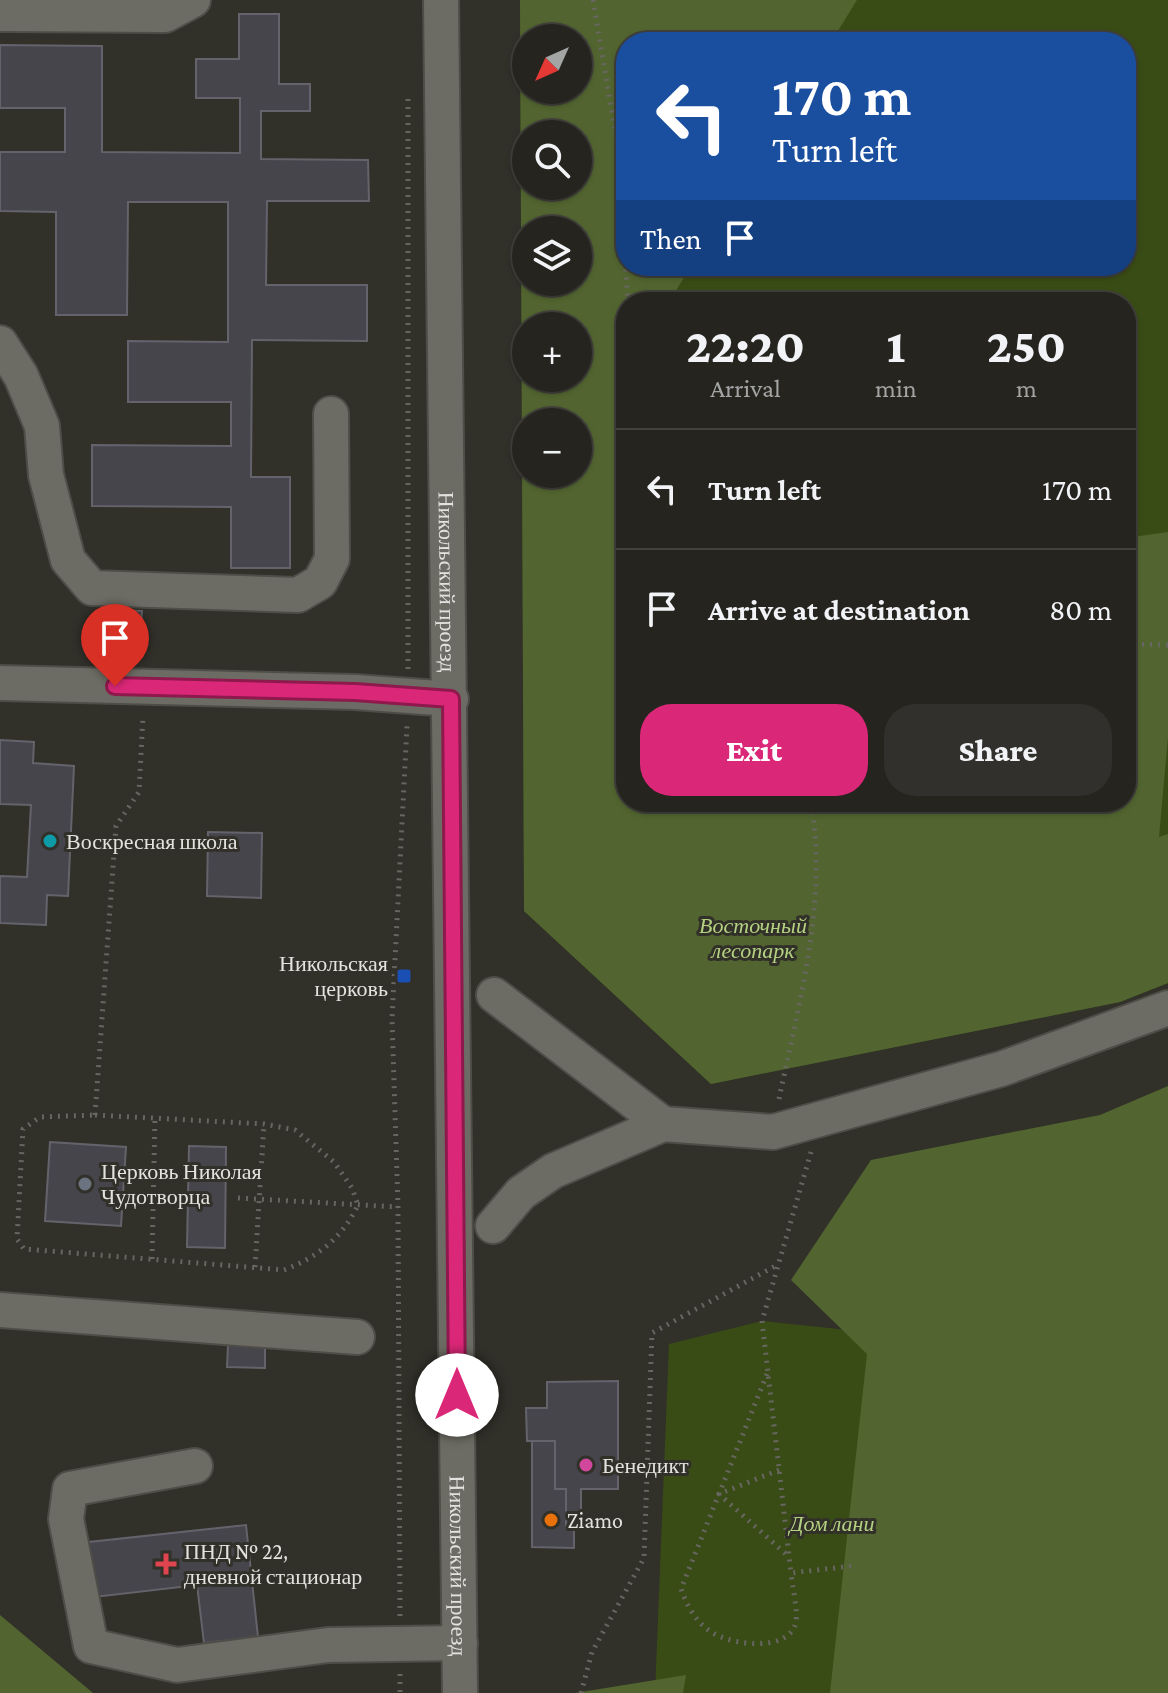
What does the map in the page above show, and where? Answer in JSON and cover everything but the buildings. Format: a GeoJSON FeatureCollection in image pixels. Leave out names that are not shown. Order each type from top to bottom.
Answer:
{"type":"FeatureCollection","features":[{"type":"Feature","properties":{"kind":"street"},"geometry":{"type":"LineString","coordinates":[[0,14],[165,15],[193,0]]}},
{"type":"Feature","properties":{"kind":"street","name":"Никольский проезд"},"geometry":{"type":"LineString","coordinates":[[441,0],[460,1693]]}},
{"type":"Feature","properties":{"kind":"street"},"geometry":{"type":"LineString","coordinates":[[0,343],[21,376],[42,426],[46,475],[68,560],[92,588],[298,595],[320,582],[332,559],[331,414]]}},
{"type":"Feature","properties":{"kind":"street"},"geometry":{"type":"LineString","coordinates":[[0,683],[408,695],[451,699]]}},
{"type":"Feature","properties":{"kind":"street"},"geometry":{"type":"LineString","coordinates":[[494,995],[663,1124]]}},
{"type":"Feature","properties":{"kind":"street"},"geometry":{"type":"LineString","coordinates":[[493,1226],[509,1191],[663,1124],[773,1132],[1001,1069],[1168,1008]]}},
{"type":"Feature","properties":{"kind":"street"},"geometry":{"type":"LineString","coordinates":[[0,1310],[357,1337]]}},
{"type":"Feature","properties":{"kind":"street"},"geometry":{"type":"LineString","coordinates":[[195,1466],[70,1489],[66,1519],[91,1646],[177,1665],[328,1645],[460,1643]]}},
{"type":"Feature","properties":{"kind":"path"},"geometry":{"type":"LineString","coordinates":[[593,0],[616,136]]}},
{"type":"Feature","properties":{"kind":"path"},"geometry":{"type":"LineString","coordinates":[[400,1693],[398,1207],[392,1019],[408,695],[408,95]]}},
{"type":"Feature","properties":{"kind":"path"},"geometry":{"type":"LineString","coordinates":[[1136,644],[1168,645]]}},
{"type":"Feature","properties":{"kind":"path"},"geometry":{"type":"LineString","coordinates":[[95,1115],[116,826],[139,792],[144,687]]}},
{"type":"Feature","properties":{"kind":"path"},"geometry":{"type":"LineString","coordinates":[[773,1132],[809,957],[818,842],[813,812]]}},
{"type":"Feature","properties":{"kind":"path"},"geometry":{"type":"LineString","coordinates":[[40,1117],[155,1117],[264,1124],[295,1130],[334,1162],[352,1188],[358,1205],[347,1227],[304,1262],[284,1270],[24,1249],[17,1239],[23,1129],[40,1117]]}},
{"type":"Feature","properties":{"kind":"path"},"geometry":{"type":"LineString","coordinates":[[152,1259],[155,1117]]}},
{"type":"Feature","properties":{"kind":"path"},"geometry":{"type":"LineString","coordinates":[[768,1371],[681,1589],[685,1602],[704,1627],[728,1640],[745,1644],[780,1640],[790,1633],[796,1622],[791,1573],[768,1371],[762,1321],[820,1120]]}},
{"type":"Feature","properties":{"kind":"path"},"geometry":{"type":"LineString","coordinates":[[255,1267],[264,1124]]}},
{"type":"Feature","properties":{"kind":"path"},"geometry":{"type":"LineString","coordinates":[[238,1198],[398,1207]]}},
{"type":"Feature","properties":{"kind":"path"},"geometry":{"type":"LineString","coordinates":[[581,1693],[592,1652],[644,1558],[652,1333],[780,1263]]}},
{"type":"Feature","properties":{"kind":"path"},"geometry":{"type":"LineString","coordinates":[[719,1494],[779,1470]]}},
{"type":"Feature","properties":{"kind":"path"},"geometry":{"type":"LineString","coordinates":[[719,1494],[789,1557]]}},
{"type":"Feature","properties":{"kind":"path"},"geometry":{"type":"LineString","coordinates":[[791,1573],[852,1566]]}},
{"type":"Feature","properties":{"kind":"green space","name":"Восточный лесопарк"},"geometry":{"type":"Polygon","coordinates":[[[520,0],[1168,0],[1168,983],[1120,1002],[711,1084],[524,911],[522,488],[592,488],[592,408],[522,408],[522,392],[592,392],[592,312],[521,312],[521,296],[592,296],[592,216],[521,216],[521,200],[592,200],[592,120],[521,120],[520,104],[592,104],[592,24],[520,24],[520,0]]]}},
{"type":"Feature","properties":{"kind":"green space","name":"Восточный лесопарк"},"geometry":{"type":"Polygon","coordinates":[[[520,0],[857,0],[837,32],[616,32],[616,276],[685,276],[675,292],[616,292],[616,812],[1136,812],[1136,537],[1168,532],[1168,737],[1159,837],[1168,834],[1168,983],[1120,1002],[711,1084],[524,911],[522,488],[592,488],[592,408],[522,408],[522,392],[592,392],[592,312],[521,312],[521,296],[592,296],[592,216],[521,216],[521,200],[592,200],[592,120],[521,120],[520,104],[592,104],[592,24],[520,24],[520,0]]]}},
{"type":"Feature","properties":{"kind":"green space"},"geometry":{"type":"Polygon","coordinates":[[[1168,1086],[1168,1693],[830,1693],[867,1354],[791,1280],[871,1160],[1100,1115],[1168,1086]]]}},
{"type":"Feature","properties":{"kind":"green space","name":"Дом лани"},"geometry":{"type":"Polygon","coordinates":[[[762,1321],[981,1344],[1022,1693],[655,1693],[669,1344],[762,1321]]]}},
{"type":"Feature","properties":{"kind":"green space"},"geometry":{"type":"Polygon","coordinates":[[[0,1615],[93,1693],[0,1693],[0,1615]]]}},
{"type":"Feature","properties":{"kind":"green space"},"geometry":{"type":"Polygon","coordinates":[[[686,1675],[683,1693],[575,1693],[686,1675]]]}},
{"type":"Feature","properties":{"kind":"place","name":"Воскресная школа"},"geometry":{"type":"Point","coordinates":[50,841]}},
{"type":"Feature","properties":{"kind":"place","name":"Никольская церковь"},"geometry":{"type":"Point","coordinates":[404,976]}},
{"type":"Feature","properties":{"kind":"place","name":"Церковь Николая Чудотворца"},"geometry":{"type":"Point","coordinates":[85,1184]}},
{"type":"Feature","properties":{"kind":"place","name":"Бенедикт"},"geometry":{"type":"Point","coordinates":[586,1465]}},
{"type":"Feature","properties":{"kind":"place","name":"Ziamo"},"geometry":{"type":"Point","coordinates":[551,1520]}},
{"type":"Feature","properties":{"kind":"place","name":"ПНД № 22, дневной стационар"},"geometry":{"type":"Point","coordinates":[166,1564]}},
{"type":"Feature","properties":{"kind":"route"},"geometry":{"type":"LineString","coordinates":[[115,686],[355,692],[451,699],[457,1395]]}}]}
